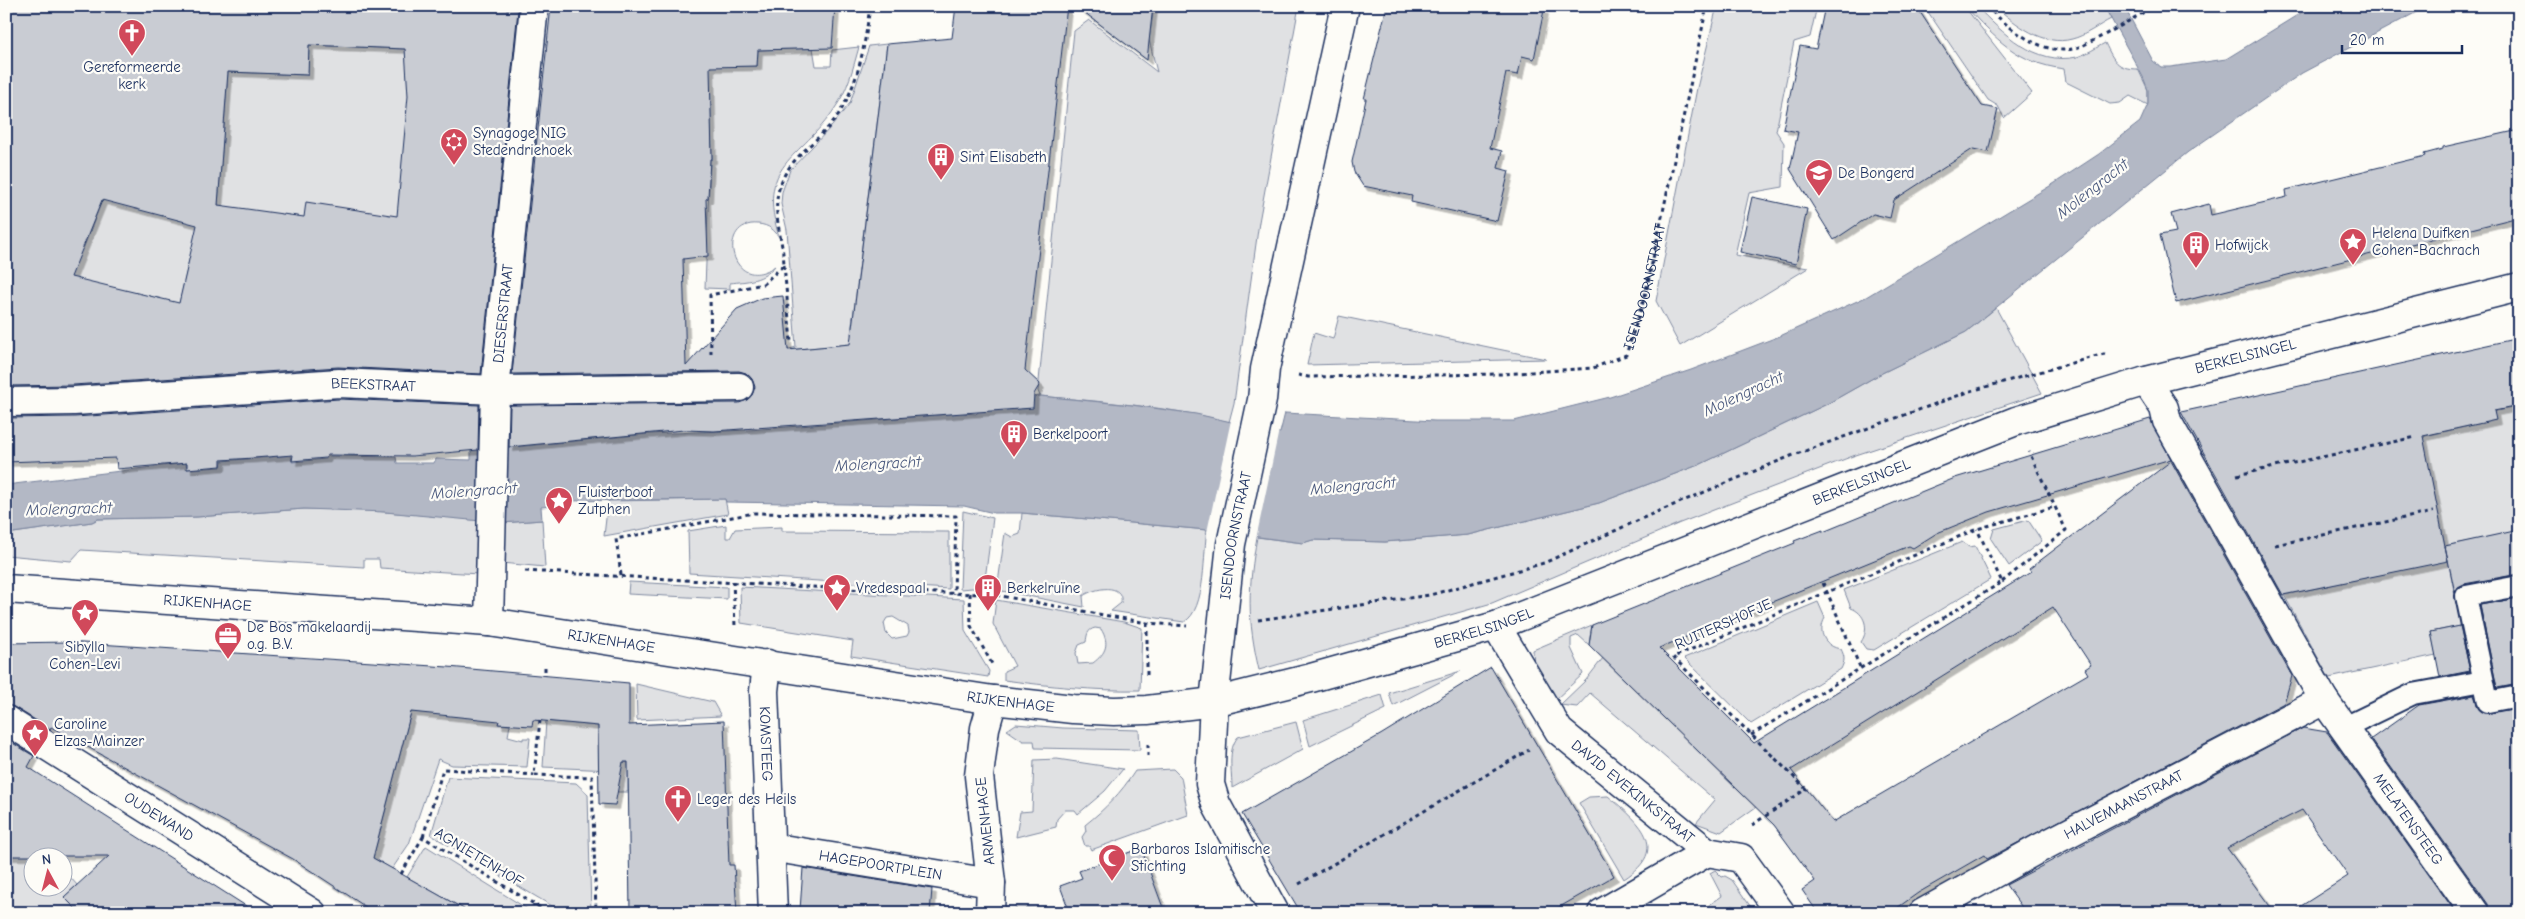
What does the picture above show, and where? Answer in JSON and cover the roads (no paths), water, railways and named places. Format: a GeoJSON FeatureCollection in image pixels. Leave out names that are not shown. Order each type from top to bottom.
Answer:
{"type":"FeatureCollection","features":[{"type":"Feature","properties":{"kind":"street","name":"DIESERSTRAAT"},"geometry":{"type":"LineString","coordinates":[[489,622],[495,390],[534,6]]}},
{"type":"Feature","properties":{"kind":"street","name":"ISENDOORNSTRAAT"},"geometry":{"type":"LineString","coordinates":[[1214,702],[1231,544],[1262,400],[1265,369],[1345,6]]}},
{"type":"Feature","properties":{"kind":"street","name":"BERKELSINGEL"},"geometry":{"type":"LineString","coordinates":[[1214,702],[1496,626],[2016,421],[2146,381],[2519,286]]}},
{"type":"Feature","properties":{"kind":"street","name":"MELATENSTEEG"},"geometry":{"type":"LineString","coordinates":[[2146,381],[2164,408],[2168,421],[2324,700],[2475,913]]}},
{"type":"Feature","properties":{"kind":"street","name":"BEEKSTRAAT"},"geometry":{"type":"LineString","coordinates":[[6,402],[74,401],[339,383],[495,390],[739,387]]}},
{"type":"Feature","properties":{"kind":"street","name":"RIJKENHAGE"},"geometry":{"type":"LineString","coordinates":[[6,589],[489,622],[994,700],[1114,711],[1214,702]]}},
{"type":"Feature","properties":{"kind":"street","name":"DAVID EVEKINKSTRAAT"},"geometry":{"type":"LineString","coordinates":[[1496,626],[1559,732],[1707,852],[1602,913]]}},
{"type":"Feature","properties":{"kind":"street","name":"KOMSTEEG"},"geometry":{"type":"LineString","coordinates":[[766,664],[764,691],[773,913]]}},
{"type":"Feature","properties":{"kind":"street","name":"ARMENHAGE"},"geometry":{"type":"LineString","coordinates":[[990,913],[991,883],[979,776],[985,728],[994,700]]}},
{"type":"Feature","properties":{"kind":"street","name":"HALVEMAANSTRAAT"},"geometry":{"type":"LineString","coordinates":[[1923,913],[2038,849],[2324,700]]}},
{"type":"Feature","properties":{"kind":"street"},"geometry":{"type":"LineString","coordinates":[[1214,702],[1210,784],[1216,804],[1272,907]]}},
{"type":"Feature","properties":{"kind":"street","name":"OUDEWAND"},"geometry":{"type":"LineString","coordinates":[[6,720],[312,913]]}},
{"type":"Feature","properties":{"kind":"street","name":"HAGEPOORTPLEIN"},"geometry":{"type":"LineString","coordinates":[[770,847],[991,883]]}},
{"type":"Feature","properties":{"kind":"street"},"geometry":{"type":"LineString","coordinates":[[1707,852],[1740,858],[1781,913]]}},
{"type":"Feature","properties":{"kind":"lane"},"geometry":{"type":"LineString","coordinates":[[2519,586],[2466,596],[2488,702],[2519,696]]}},
{"type":"Feature","properties":{"kind":"lane"},"geometry":{"type":"LineString","coordinates":[[2343,728],[2413,694],[2483,681]]}},
{"type":"Feature","properties":{"kind":"water","name":"Molengracht"},"geometry":{"type":"Polygon","coordinates":[[[2104,6],[2124,6],[2153,61],[2161,67],[2170,67],[2226,59],[2312,6],[2428,6],[2302,73],[2188,152],[1966,332],[1882,373],[1827,404],[1701,464],[1599,503],[1468,535],[1385,542],[1313,540],[1303,543],[1207,530],[1022,513],[994,513],[964,506],[726,502],[725,499],[565,501],[565,505],[541,507],[542,520],[502,523],[385,512],[304,509],[197,517],[98,519],[92,522],[6,534],[6,485],[186,463],[187,469],[221,467],[222,461],[291,455],[292,462],[326,459],[328,456],[396,457],[397,463],[434,463],[436,459],[471,460],[471,443],[511,443],[512,447],[647,434],[750,430],[961,413],[976,414],[989,402],[1040,396],[1132,405],[1196,414],[1280,433],[1285,413],[1435,421],[1514,421],[1610,397],[1691,370],[1780,336],[1866,297],[2055,183],[2099,154],[2140,122],[2148,104],[2148,90],[2143,77],[2104,6]]]}},
{"type":"Feature","properties":{"kind":"place","name":"Gereformeerde kerk"},"geometry":{"type":"Point","coordinates":[132,57]}},
{"type":"Feature","properties":{"kind":"place","name":"Synagoge NIG Stedendriehoek"},"geometry":{"type":"Point","coordinates":[454,166]}},
{"type":"Feature","properties":{"kind":"place","name":"Sint Elisabeth"},"geometry":{"type":"Point","coordinates":[941,181]}},
{"type":"Feature","properties":{"kind":"place","name":"De Bongerd"},"geometry":{"type":"Point","coordinates":[1819,197]}},
{"type":"Feature","properties":{"kind":"place","name":"Helena Duifken Cohen-Bachrach"},"geometry":{"type":"Point","coordinates":[2353,266]}},
{"type":"Feature","properties":{"kind":"place","name":"Hofwijck"},"geometry":{"type":"Point","coordinates":[2196,269]}},
{"type":"Feature","properties":{"kind":"place","name":"Berkelpoort"},"geometry":{"type":"Point","coordinates":[1014,458]}},
{"type":"Feature","properties":{"kind":"place","name":"Fluisterboot Zutphen"},"geometry":{"type":"Point","coordinates":[559,525]}},
{"type":"Feature","properties":{"kind":"place","name":"Vredespaal"},"geometry":{"type":"Point","coordinates":[837,612]}},
{"type":"Feature","properties":{"kind":"place","name":"Berkelruïne"},"geometry":{"type":"Point","coordinates":[988,612]}},
{"type":"Feature","properties":{"kind":"place","name":"Sibylla Cohen-Levi"},"geometry":{"type":"Point","coordinates":[85,637]}},
{"type":"Feature","properties":{"kind":"place","name":"De Bos makelaardij o.g. B.V."},"geometry":{"type":"Point","coordinates":[228,660]}},
{"type":"Feature","properties":{"kind":"place","name":"Caroline Elzas-Mainzer"},"geometry":{"type":"Point","coordinates":[35,757]}},
{"type":"Feature","properties":{"kind":"place","name":"Leger des Heils"},"geometry":{"type":"Point","coordinates":[678,823]}},
{"type":"Feature","properties":{"kind":"place","name":"Barbaros Islamitische Stichting"},"geometry":{"type":"Point","coordinates":[1112,882]}}]}
